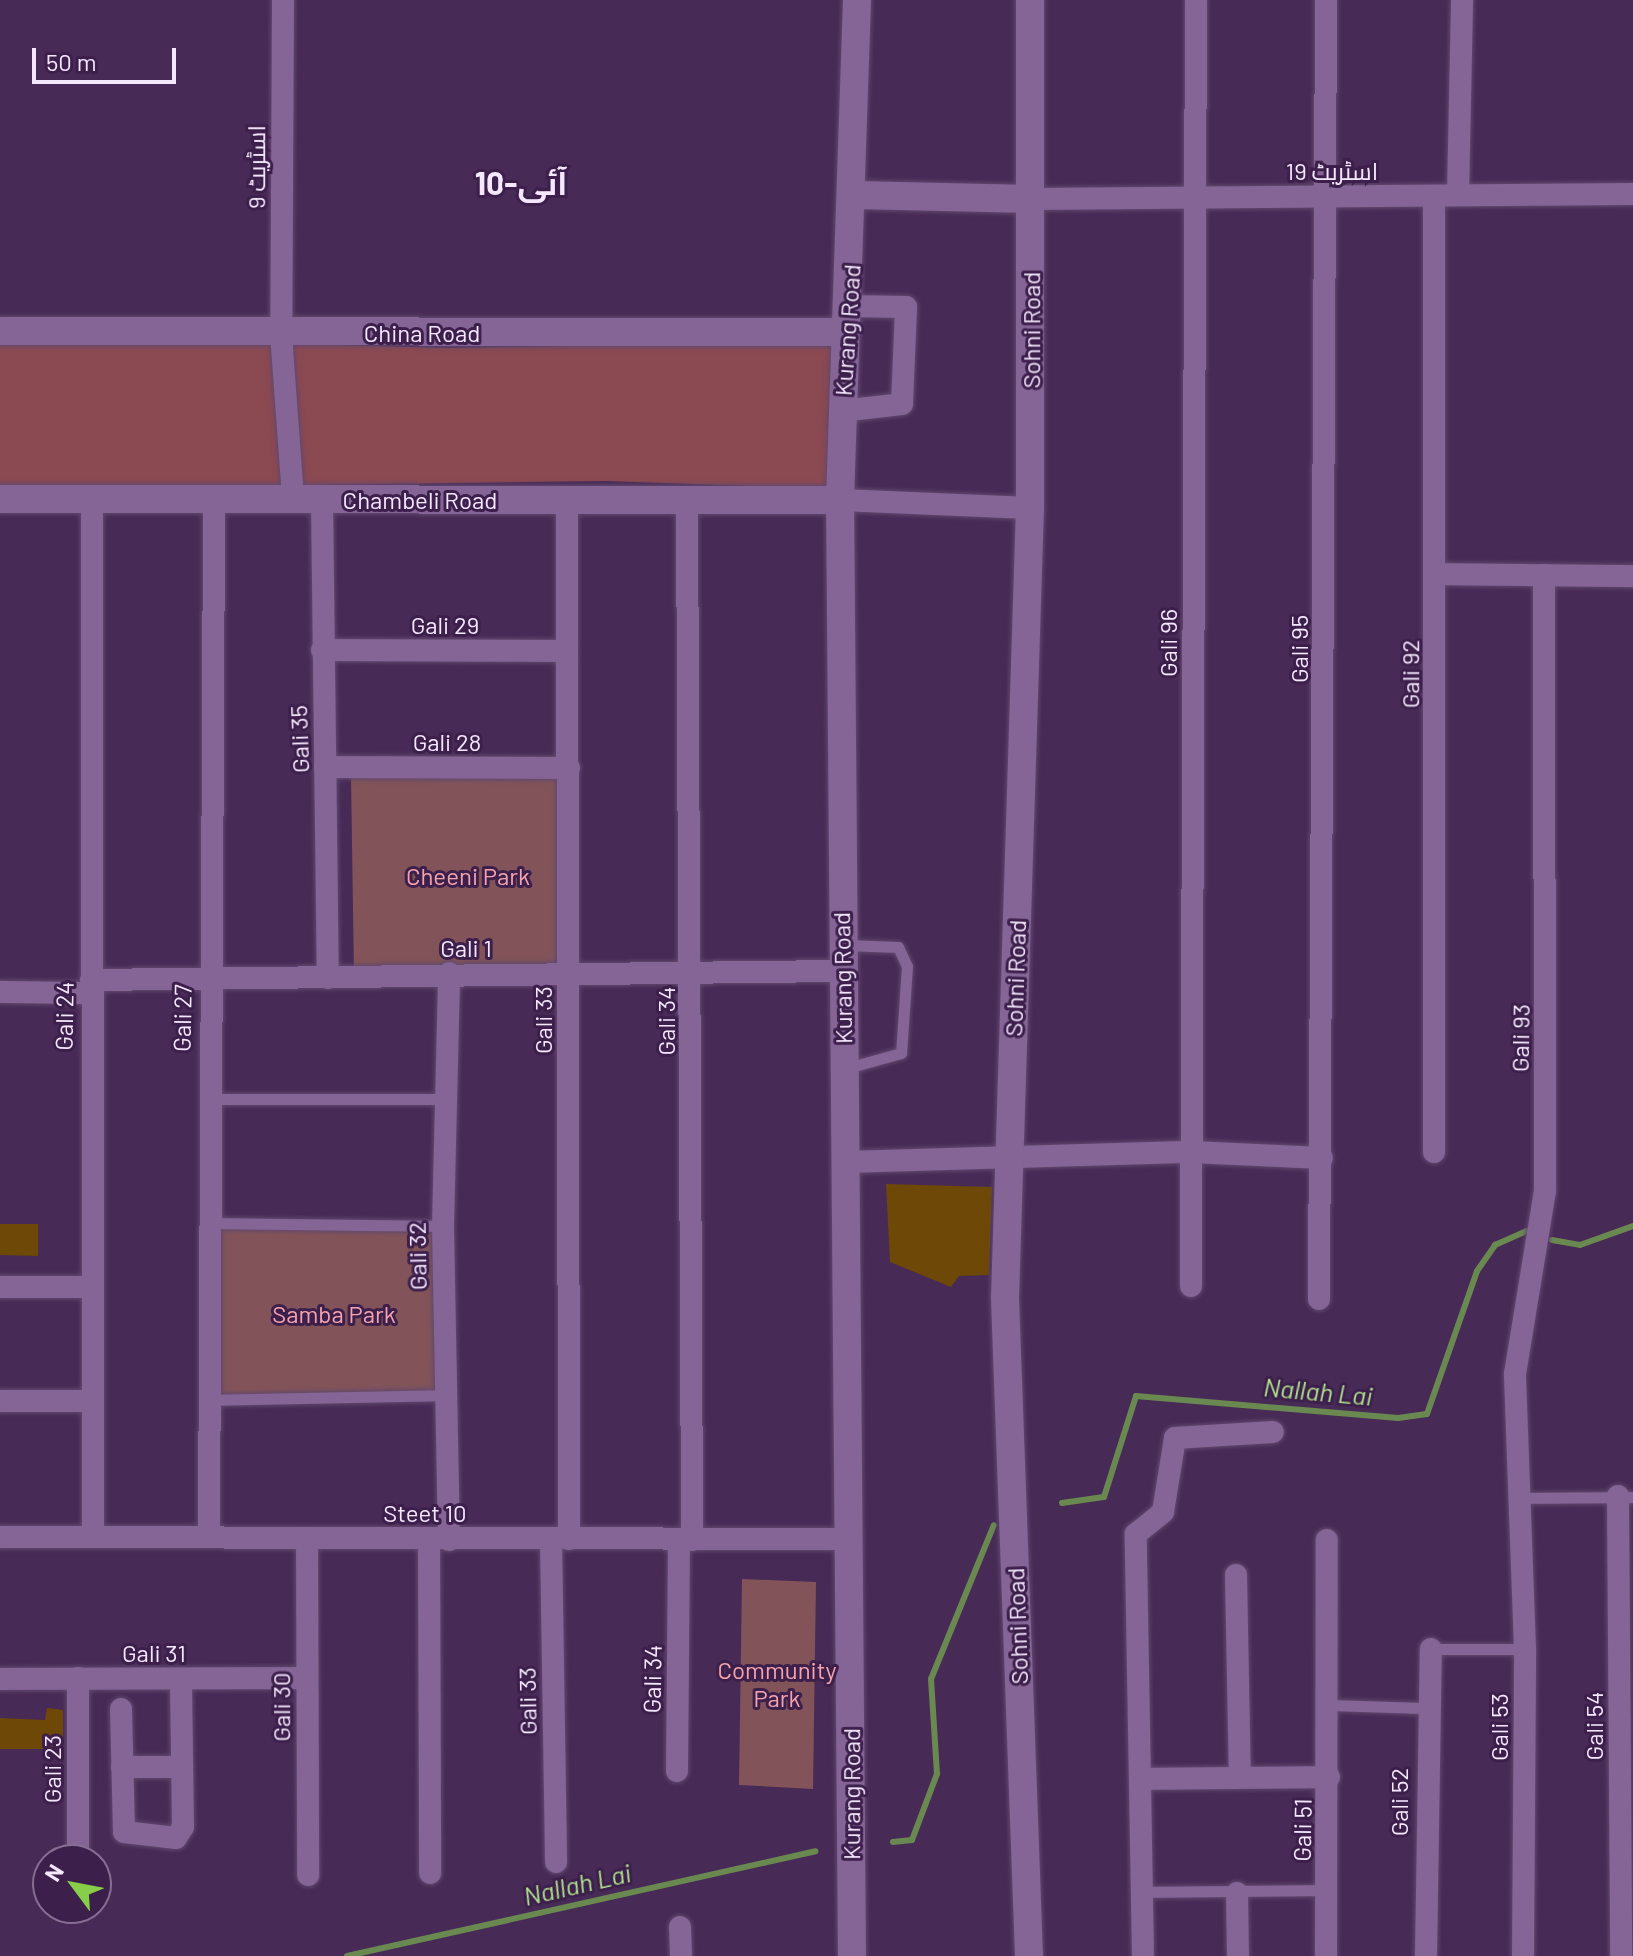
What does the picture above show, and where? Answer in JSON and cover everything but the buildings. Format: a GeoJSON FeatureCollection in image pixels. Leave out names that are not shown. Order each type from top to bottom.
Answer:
{"type":"FeatureCollection","features":[{"type":"Feature","properties":{"kind":"street","name":"اسٹریٹ 9"},"geometry":{"type":"LineString","coordinates":[[283,0],[281,334],[293,499]]}},
{"type":"Feature","properties":{"kind":"street","name":"Kurang Road"},"geometry":{"type":"LineString","coordinates":[[852,1956],[847,1162],[841,958],[840,500],[841,411],[855,195],[857,0]]}},
{"type":"Feature","properties":{"kind":"street","name":"Sohni Road"},"geometry":{"type":"LineString","coordinates":[[1029,1956],[1005,1298],[1030,508],[1030,0]]}},
{"type":"Feature","properties":{"kind":"street","name":"Gali 96"},"geometry":{"type":"LineString","coordinates":[[1191,1286],[1196,0]]}},
{"type":"Feature","properties":{"kind":"street","name":"Gali 95"},"geometry":{"type":"LineString","coordinates":[[1319,1299],[1326,0]]}},
{"type":"Feature","properties":{"kind":"street"},"geometry":{"type":"LineString","coordinates":[[1458,195],[1462,0]]}},
{"type":"Feature","properties":{"kind":"street","name":"اسٹریٹ 19"},"geometry":{"type":"LineString","coordinates":[[1031,199],[1633,194]]}},
{"type":"Feature","properties":{"kind":"street"},"geometry":{"type":"LineString","coordinates":[[855,195],[1031,199]]}},
{"type":"Feature","properties":{"kind":"street","name":"Gali 92"},"geometry":{"type":"LineString","coordinates":[[1434,196],[1437,574],[1434,1152]]}},
{"type":"Feature","properties":{"kind":"street"},"geometry":{"type":"LineString","coordinates":[[841,411],[902,404],[906,307],[846,319]]}},
{"type":"Feature","properties":{"kind":"street","name":"China Road"},"geometry":{"type":"LineString","coordinates":[[0,331],[281,334],[846,319]]}},
{"type":"Feature","properties":{"kind":"street","name":"Chambeli Road"},"geometry":{"type":"LineString","coordinates":[[0,499],[840,500]]}},
{"type":"Feature","properties":{"kind":"street","name":"Gali 24"},"geometry":{"type":"LineString","coordinates":[[92,499],[89,1287],[93,1535]]}},
{"type":"Feature","properties":{"kind":"street","name":"Gali 27"},"geometry":{"type":"LineString","coordinates":[[209,1537],[207,1099],[214,499]]}},
{"type":"Feature","properties":{"kind":"street","name":"Gali 35"},"geometry":{"type":"LineString","coordinates":[[322,500],[328,978]]}},
{"type":"Feature","properties":{"kind":"street","name":"Gali 33"},"geometry":{"type":"LineString","coordinates":[[556,1862],[569,974],[567,500]]}},
{"type":"Feature","properties":{"kind":"street"},"geometry":{"type":"LineString","coordinates":[[840,500],[1030,508]]}},
{"type":"Feature","properties":{"kind":"street","name":"Gali 34"},"geometry":{"type":"LineString","coordinates":[[677,1771],[686,1540],[692,975],[687,502]]}},
{"type":"Feature","properties":{"kind":"street"},"geometry":{"type":"LineString","coordinates":[[1437,574],[1633,576]]}},
{"type":"Feature","properties":{"kind":"street","name":"Gali 93"},"geometry":{"type":"LineString","coordinates":[[1518,1498],[1515,1374],[1545,1191],[1544,575]]}},
{"type":"Feature","properties":{"kind":"street","name":"Gali 29"},"geometry":{"type":"LineString","coordinates":[[322,650],[567,651]]}},
{"type":"Feature","properties":{"kind":"street","name":"Gali 28"},"geometry":{"type":"LineString","coordinates":[[325,767],[569,768]]}},
{"type":"Feature","properties":{"kind":"street","name":"Gali 1"},"geometry":{"type":"LineString","coordinates":[[0,992],[209,980],[449,973],[692,975],[841,958]]}},
{"type":"Feature","properties":{"kind":"street","name":"Gali 32"},"geometry":{"type":"LineString","coordinates":[[430,1873],[445,1395],[444,1099],[449,973]]}},
{"type":"Feature","properties":{"kind":"street"},"geometry":{"type":"LineString","coordinates":[[847,1162],[1192,1152],[1322,1158]]}},
{"type":"Feature","properties":{"kind":"street"},"geometry":{"type":"LineString","coordinates":[[0,1287],[89,1287]]}},
{"type":"Feature","properties":{"kind":"street"},"geometry":{"type":"LineString","coordinates":[[0,1401],[91,1401]]}},
{"type":"Feature","properties":{"kind":"street"},"geometry":{"type":"LineString","coordinates":[[1143,1956],[1136,1534],[1163,1512],[1175,1438],[1273,1432]]}},
{"type":"Feature","properties":{"kind":"street","name":"Gali 54"},"geometry":{"type":"LineString","coordinates":[[1621,1956],[1626,1496]]}},
{"type":"Feature","properties":{"kind":"street","name":"Gali 53"},"geometry":{"type":"LineString","coordinates":[[1518,1498],[1525,1649],[1523,1956]]}},
{"type":"Feature","properties":{"kind":"street","name":"Steet 10"},"geometry":{"type":"LineString","coordinates":[[0,1537],[850,1539]]}},
{"type":"Feature","properties":{"kind":"street","name":"Gali 30"},"geometry":{"type":"LineString","coordinates":[[307,1538],[308,1875]]}},
{"type":"Feature","properties":{"kind":"street","name":"Gali 51"},"geometry":{"type":"LineString","coordinates":[[1326,1956],[1329,1777],[1327,1540]]}},
{"type":"Feature","properties":{"kind":"street"},"geometry":{"type":"LineString","coordinates":[[1236,1575],[1240,1777]]}},
{"type":"Feature","properties":{"kind":"street","name":"Gali 52"},"geometry":{"type":"LineString","coordinates":[[1426,1956],[1425,1708],[1431,1649]]}},
{"type":"Feature","properties":{"kind":"street","name":"Gali 23"},"geometry":{"type":"LineString","coordinates":[[78,1678],[78,1844]]}},
{"type":"Feature","properties":{"kind":"street","name":"Gali 31"},"geometry":{"type":"LineString","coordinates":[[0,1679],[307,1678]]}},
{"type":"Feature","properties":{"kind":"street"},"geometry":{"type":"LineString","coordinates":[[121,1709],[124,1832],[133,1839],[181,1833],[181,1679]]}},
{"type":"Feature","properties":{"kind":"street"},"geometry":{"type":"LineString","coordinates":[[122,1767],[182,1767]]}},
{"type":"Feature","properties":{"kind":"street"},"geometry":{"type":"LineString","coordinates":[[1141,1779],[1329,1777]]}},
{"type":"Feature","properties":{"kind":"street"},"geometry":{"type":"LineString","coordinates":[[1237,1893],[1238,1956]]}},
{"type":"Feature","properties":{"kind":"street"},"geometry":{"type":"LineString","coordinates":[[680,1927],[681,1956]]}},
{"type":"Feature","properties":{"kind":"lane"},"geometry":{"type":"LineString","coordinates":[[841,958],[898,947],[907,966],[901,1053],[889,1062],[844,1068]]}},
{"type":"Feature","properties":{"kind":"lane"},"geometry":{"type":"LineString","coordinates":[[207,1099],[444,1099]]}},
{"type":"Feature","properties":{"kind":"lane"},"geometry":{"type":"LineString","coordinates":[[209,1223],[443,1226]]}},
{"type":"Feature","properties":{"kind":"lane"},"geometry":{"type":"LineString","coordinates":[[208,1400],[445,1395]]}},
{"type":"Feature","properties":{"kind":"lane"},"geometry":{"type":"LineString","coordinates":[[1518,1498],[1626,1496]]}},
{"type":"Feature","properties":{"kind":"lane"},"geometry":{"type":"LineString","coordinates":[[1431,1649],[1525,1649]]}},
{"type":"Feature","properties":{"kind":"lane"},"geometry":{"type":"LineString","coordinates":[[1328,1705],[1425,1708]]}},
{"type":"Feature","properties":{"kind":"lane"},"geometry":{"type":"LineString","coordinates":[[1142,1892],[1326,1890]]}},
{"type":"Feature","properties":{"kind":"green space","name":"Cheeni Park"},"geometry":{"type":"Polygon","coordinates":[[[572,771],[573,979],[354,977],[351,776],[572,771]]]}},
{"type":"Feature","properties":{"kind":"green space","name":"Samba Park"},"geometry":{"type":"Polygon","coordinates":[[[219,1227],[448,1230],[449,1398],[221,1401],[219,1227]]]}},
{"type":"Feature","properties":{"kind":"green space","name":"Community Park"},"geometry":{"type":"Polygon","coordinates":[[[742,1579],[816,1582],[813,1789],[739,1785],[742,1579]]]}},
{"type":"Feature","properties":{"kind":"shaded area"},"geometry":{"type":"Polygon","coordinates":[[[0,336],[446,348],[837,342],[833,489],[605,481],[0,489],[0,336]]]}},
{"type":"Feature","properties":{"kind":"waterway","name":"Nallah Lai"},"geometry":{"type":"LineString","coordinates":[[1552,1240],[1580,1245],[1633,1226]]}},
{"type":"Feature","properties":{"kind":"waterway","name":"Nallah Lai"},"geometry":{"type":"LineString","coordinates":[[1062,1503],[1104,1497],[1136,1396],[1398,1418],[1427,1414],[1477,1271],[1495,1245],[1526,1231]]}},
{"type":"Feature","properties":{"kind":"waterway","name":"Nallah Lai"},"geometry":{"type":"LineString","coordinates":[[893,1842],[912,1840],[937,1774],[931,1679],[994,1525]]}},
{"type":"Feature","properties":{"kind":"waterway","name":"Nallah Lai"},"geometry":{"type":"LineString","coordinates":[[347,1956],[815,1851]]}},
{"type":"Feature","properties":{"kind":"district","name":"آئی-10"},"geometry":{"type":"Point","coordinates":[521,182]}}]}
